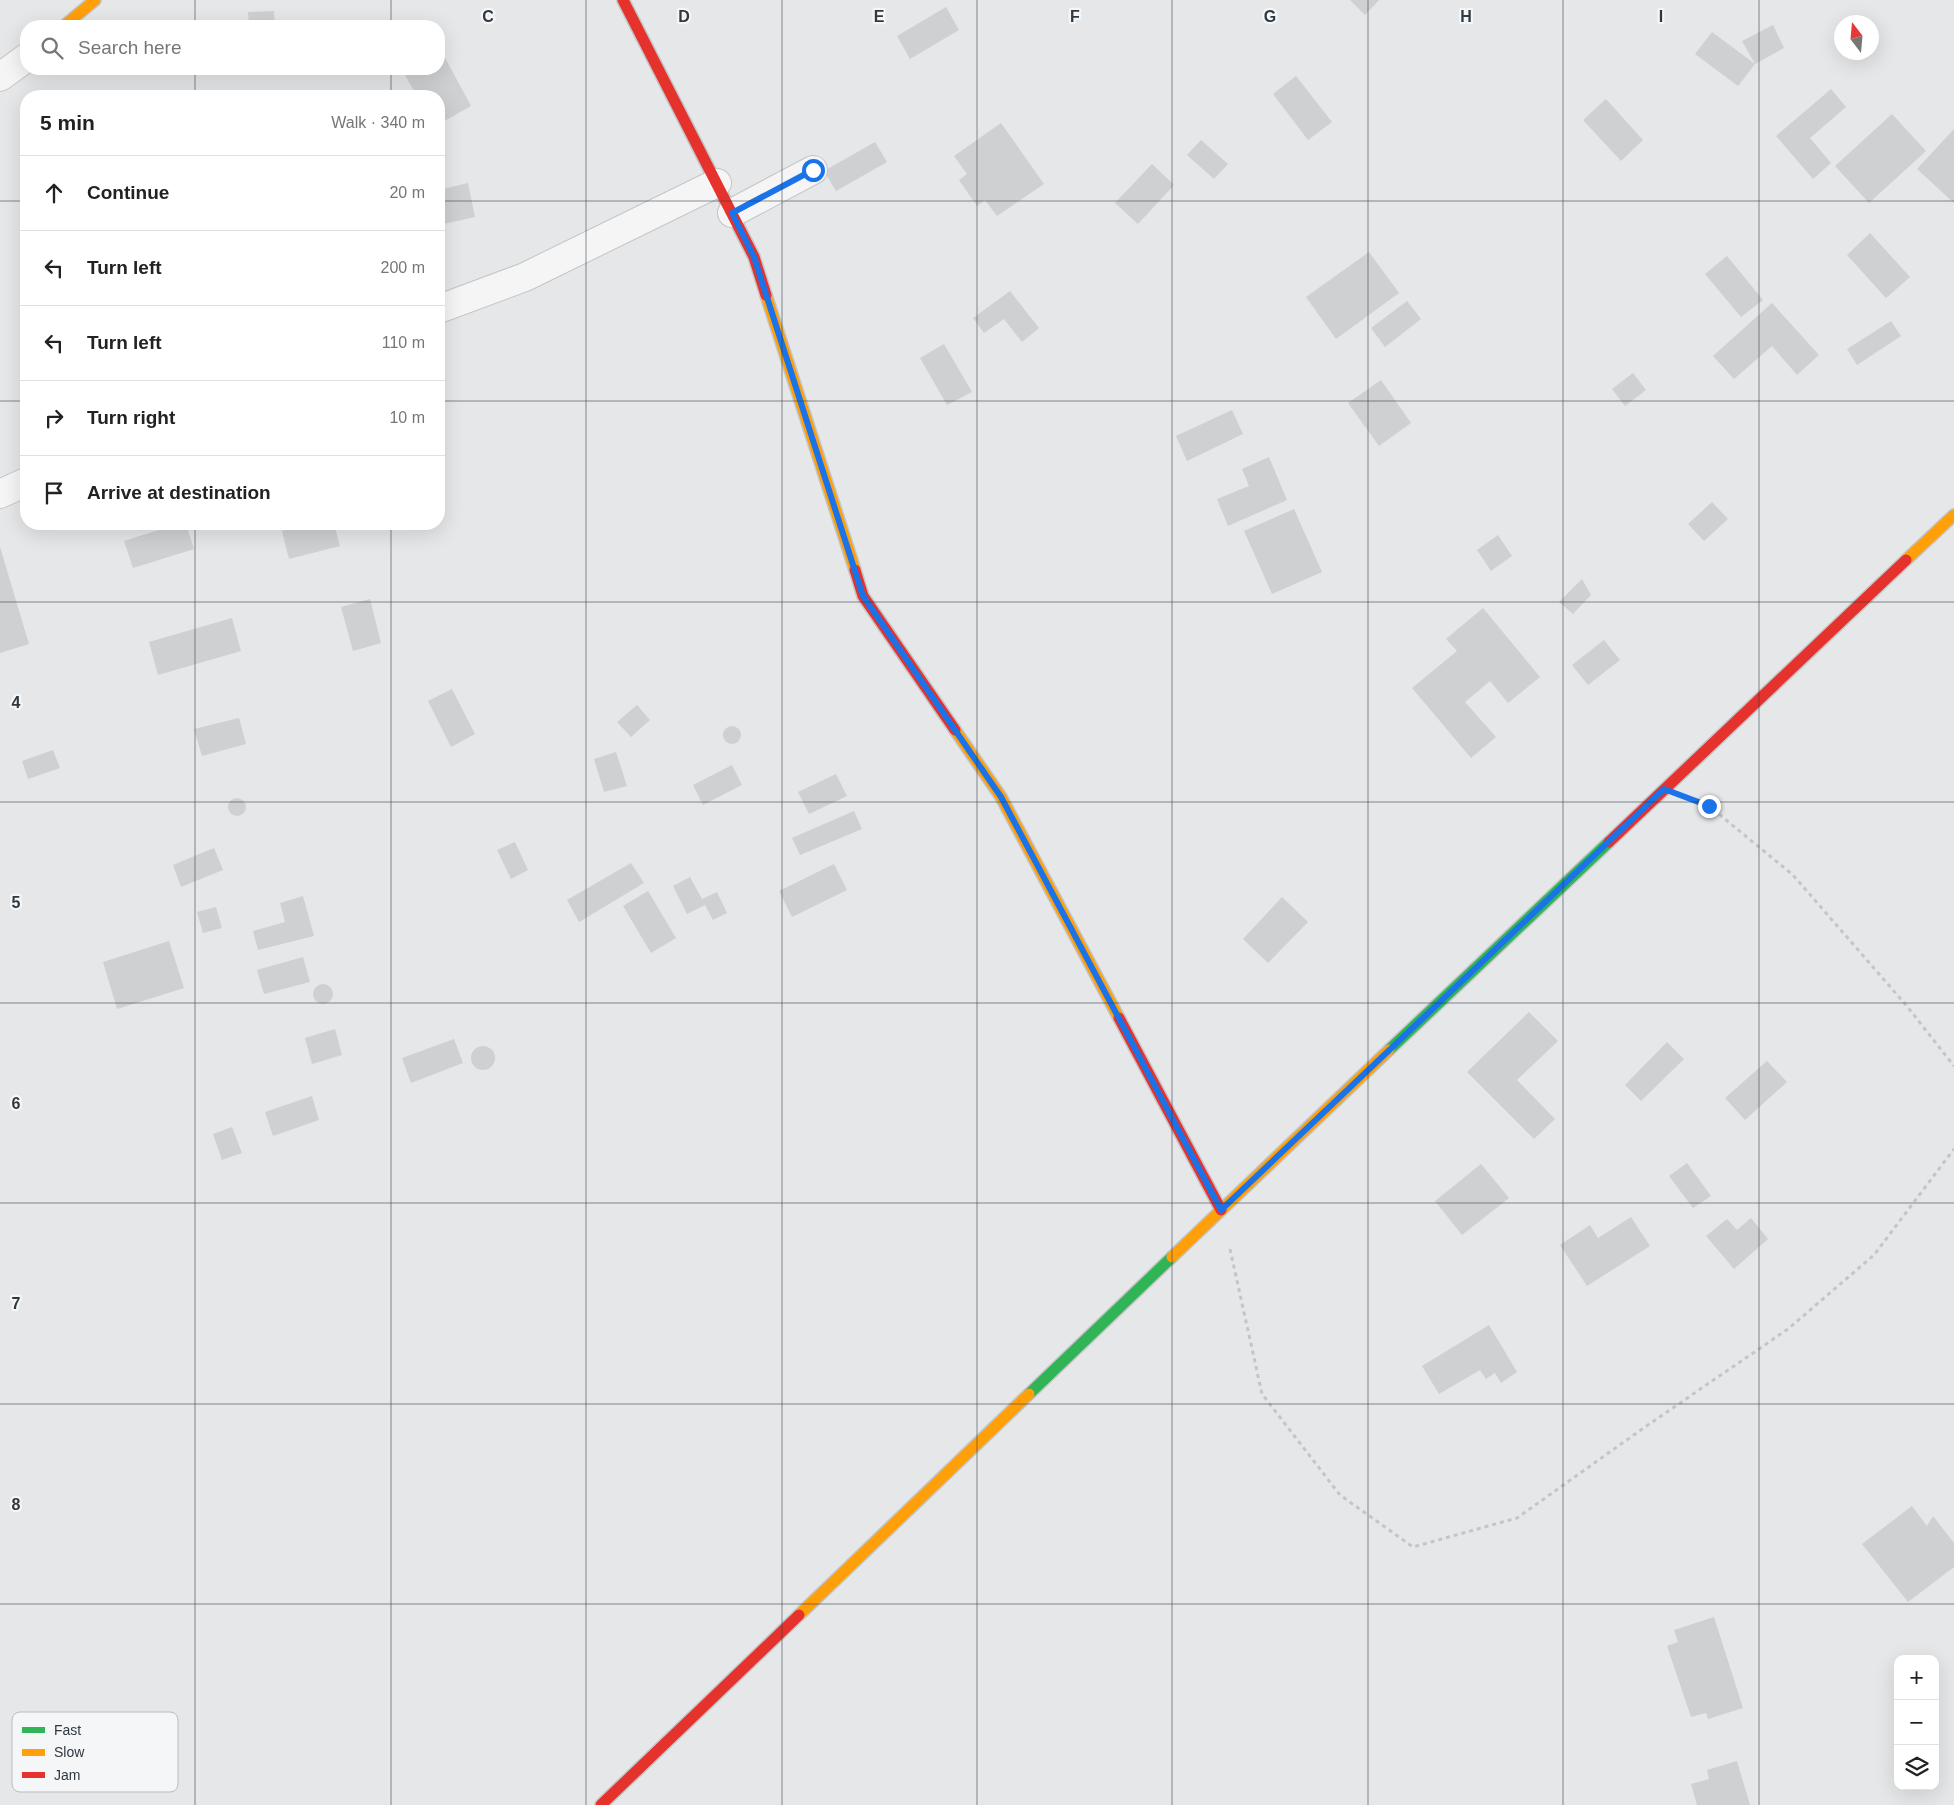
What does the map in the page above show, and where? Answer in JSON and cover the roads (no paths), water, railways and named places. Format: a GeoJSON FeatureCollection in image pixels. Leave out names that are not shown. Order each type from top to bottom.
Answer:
{"type":"FeatureCollection","features":[{"type":"Feature","properties":{"kind":"main road"},"geometry":{"type":"LineString","coordinates":[[71,20],[95,0]]}},
{"type":"Feature","properties":{"kind":"main road"},"geometry":{"type":"LineString","coordinates":[[623,0],[754,257],[863,596],[1001,797],[1221,1210]]}},
{"type":"Feature","properties":{"kind":"main road"},"geometry":{"type":"LineString","coordinates":[[601,1805],[1221,1210],[1954,515]]}},
{"type":"Feature","properties":{"kind":"street"},"geometry":{"type":"LineString","coordinates":[[0,77],[20,62]]}},
{"type":"Feature","properties":{"kind":"street"},"geometry":{"type":"LineString","coordinates":[[732,213],[813,170]]}},
{"type":"Feature","properties":{"kind":"street"},"geometry":{"type":"LineString","coordinates":[[445,306],[525,277],[717,182]]}},
{"type":"Feature","properties":{"kind":"street"},"geometry":{"type":"LineString","coordinates":[[0,494],[20,485]]}}]}
